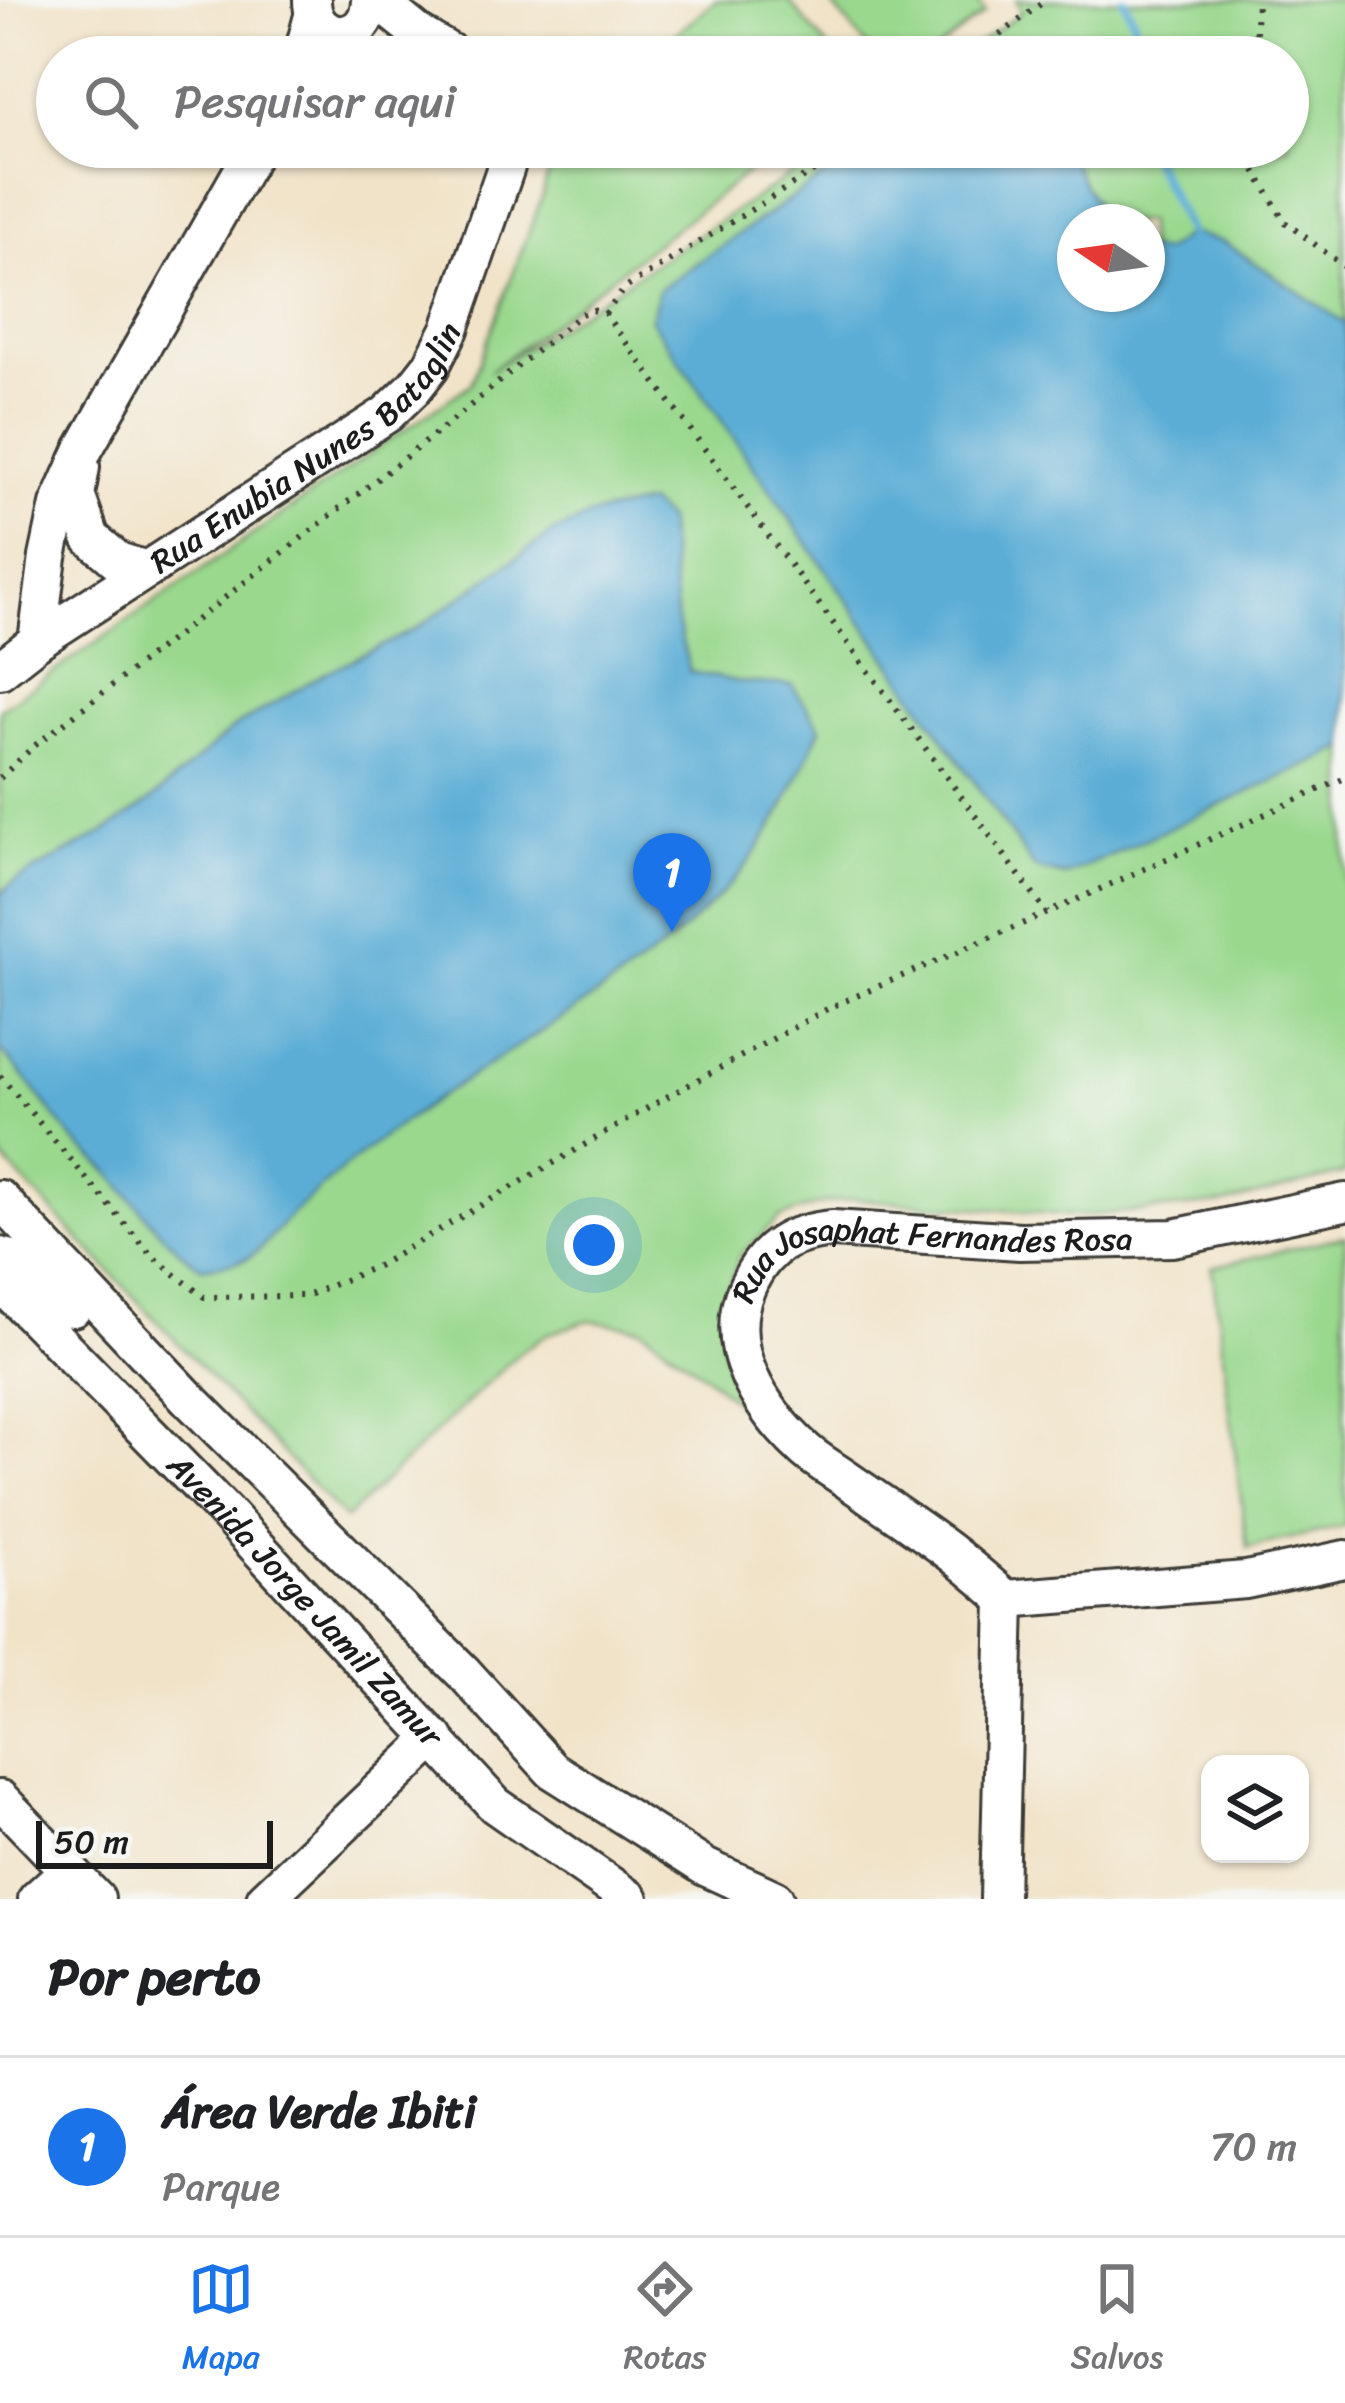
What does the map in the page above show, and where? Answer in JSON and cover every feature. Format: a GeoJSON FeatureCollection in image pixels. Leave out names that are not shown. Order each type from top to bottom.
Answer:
{"type":"FeatureCollection","features":[{"type":"Feature","properties":{"kind":"street"},"geometry":{"type":"LineString","coordinates":[[321,21],[365,21],[373,0],[422,36]]}},
{"type":"Feature","properties":{"kind":"street"},"geometry":{"type":"LineString","coordinates":[[321,21],[419,34]]}},
{"type":"Feature","properties":{"kind":"street"},"geometry":{"type":"LineString","coordinates":[[38,641],[58,505],[83,451],[244,168]]}},
{"type":"Feature","properties":{"kind":"street","name":"Rua Enubia Nunes Bataglin"},"geometry":{"type":"LineString","coordinates":[[0,670],[387,414],[413,389],[450,328],[506,168]]}},
{"type":"Feature","properties":{"kind":"street"},"geometry":{"type":"LineString","coordinates":[[83,451],[76,495],[92,538],[118,561],[147,570]]}},
{"type":"Feature","properties":{"kind":"street","name":"Avenida Jorge Jamil Zamur"},"geometry":{"type":"LineString","coordinates":[[0,1199],[464,1673],[551,1769],[705,1867],[775,1899]]}},
{"type":"Feature","properties":{"kind":"street","name":"Rua Josaphat Fernandes Rosa"},"geometry":{"type":"LineString","coordinates":[[1006,1599],[944,1547],[806,1451],[766,1408],[743,1363],[737,1325],[746,1290],[762,1260],[784,1241],[819,1230],[1020,1240],[1173,1238],[1345,1202]]}},
{"type":"Feature","properties":{"kind":"street","name":"Avenida Jorge Jamil Zamur"},"geometry":{"type":"LineString","coordinates":[[0,1256],[23,1262],[168,1395],[188,1396]]}},
{"type":"Feature","properties":{"kind":"street","name":"Avenida Jorge Jamil Zamur"},"geometry":{"type":"LineString","coordinates":[[0,1282],[226,1513],[495,1805],[630,1899]]}},
{"type":"Feature","properties":{"kind":"street"},"geometry":{"type":"LineString","coordinates":[[999,1899],[1006,1599],[1246,1580],[1345,1559]]}},
{"type":"Feature","properties":{"kind":"street"},"geometry":{"type":"LineString","coordinates":[[265,1899],[435,1738]]}},
{"type":"Feature","properties":{"kind":"street"},"geometry":{"type":"LineString","coordinates":[[0,1799],[96,1899]]}},
{"type":"Feature","properties":{"kind":"street"},"geometry":{"type":"LineString","coordinates":[[37,1899],[69,1870]]}},
{"type":"Feature","properties":{"kind":"path"},"geometry":{"type":"LineString","coordinates":[[999,36],[1046,0]]}},
{"type":"Feature","properties":{"kind":"path"},"geometry":{"type":"LineString","coordinates":[[1256,36],[1257,0]]}},
{"type":"Feature","properties":{"kind":"path"},"geometry":{"type":"LineString","coordinates":[[605,314],[624,289],[818,168]]}},
{"type":"Feature","properties":{"kind":"path"},"geometry":{"type":"LineString","coordinates":[[1254,168],[1285,222],[1345,267]]}},
{"type":"Feature","properties":{"kind":"path"},"geometry":{"type":"LineString","coordinates":[[0,778],[33,747],[448,424],[581,314],[593,310],[605,314],[1047,913]]}},
{"type":"Feature","properties":{"kind":"path"},"geometry":{"type":"LineString","coordinates":[[0,1076],[153,1257],[204,1298],[306,1297],[377,1266],[831,1007],[1345,778]]}},
{"type":"Feature","properties":{"kind":"green space"},"geometry":{"type":"Polygon","coordinates":[[[716,0],[788,0],[818,36],[673,36],[716,0]]]}},
{"type":"Feature","properties":{"kind":"green space"},"geometry":{"type":"Polygon","coordinates":[[[828,0],[976,0],[985,12],[955,36],[858,36],[828,0]]]}},
{"type":"Feature","properties":{"kind":"green space"},"geometry":{"type":"Polygon","coordinates":[[[1016,0],[1345,0],[1345,1173],[1223,1204],[1081,1216],[854,1199],[781,1217],[740,1255],[721,1336],[728,1375],[764,1428],[704,1374],[641,1328],[589,1320],[545,1335],[518,1354],[345,1519],[0,1156],[0,709],[471,384],[549,168],[754,168],[490,371],[801,168],[1309,168],[1309,36],[988,36],[1022,12],[1016,0]]]}},
{"type":"Feature","properties":{"kind":"green space"},"geometry":{"type":"Polygon","coordinates":[[[1345,1236],[1345,1526],[1247,1548],[1212,1267],[1345,1236]]]}},
{"type":"Feature","properties":{"kind":"water"},"geometry":{"type":"Polygon","coordinates":[[[835,168],[1076,168],[1096,204],[1057,204],[1057,312],[1165,312],[1165,251],[1189,233],[1224,242],[1345,323],[1345,748],[1065,876],[1035,869],[651,320],[659,289],[835,168]]]}},
{"type":"Feature","properties":{"kind":"water"},"geometry":{"type":"Polygon","coordinates":[[[648,503],[667,520],[677,622],[690,672],[792,685],[821,728],[773,825],[736,878],[661,949],[390,1132],[292,1214],[254,1254],[202,1268],[164,1237],[107,1170],[71,1137],[0,1050],[0,894],[150,801],[233,728],[323,674],[416,629],[550,534],[598,513],[648,503]]]}},
{"type":"Feature","properties":{"kind":"waterway"},"geometry":{"type":"LineString","coordinates":[[1124,0],[1135,36]]}},
{"type":"Feature","properties":{"kind":"waterway"},"geometry":{"type":"LineString","coordinates":[[1157,168],[1192,240]]}},
{"type":"Feature","properties":{"kind":"place","name":"Área Verde Ibiti"},"geometry":{"type":"Point","coordinates":[672,932]}}]}
